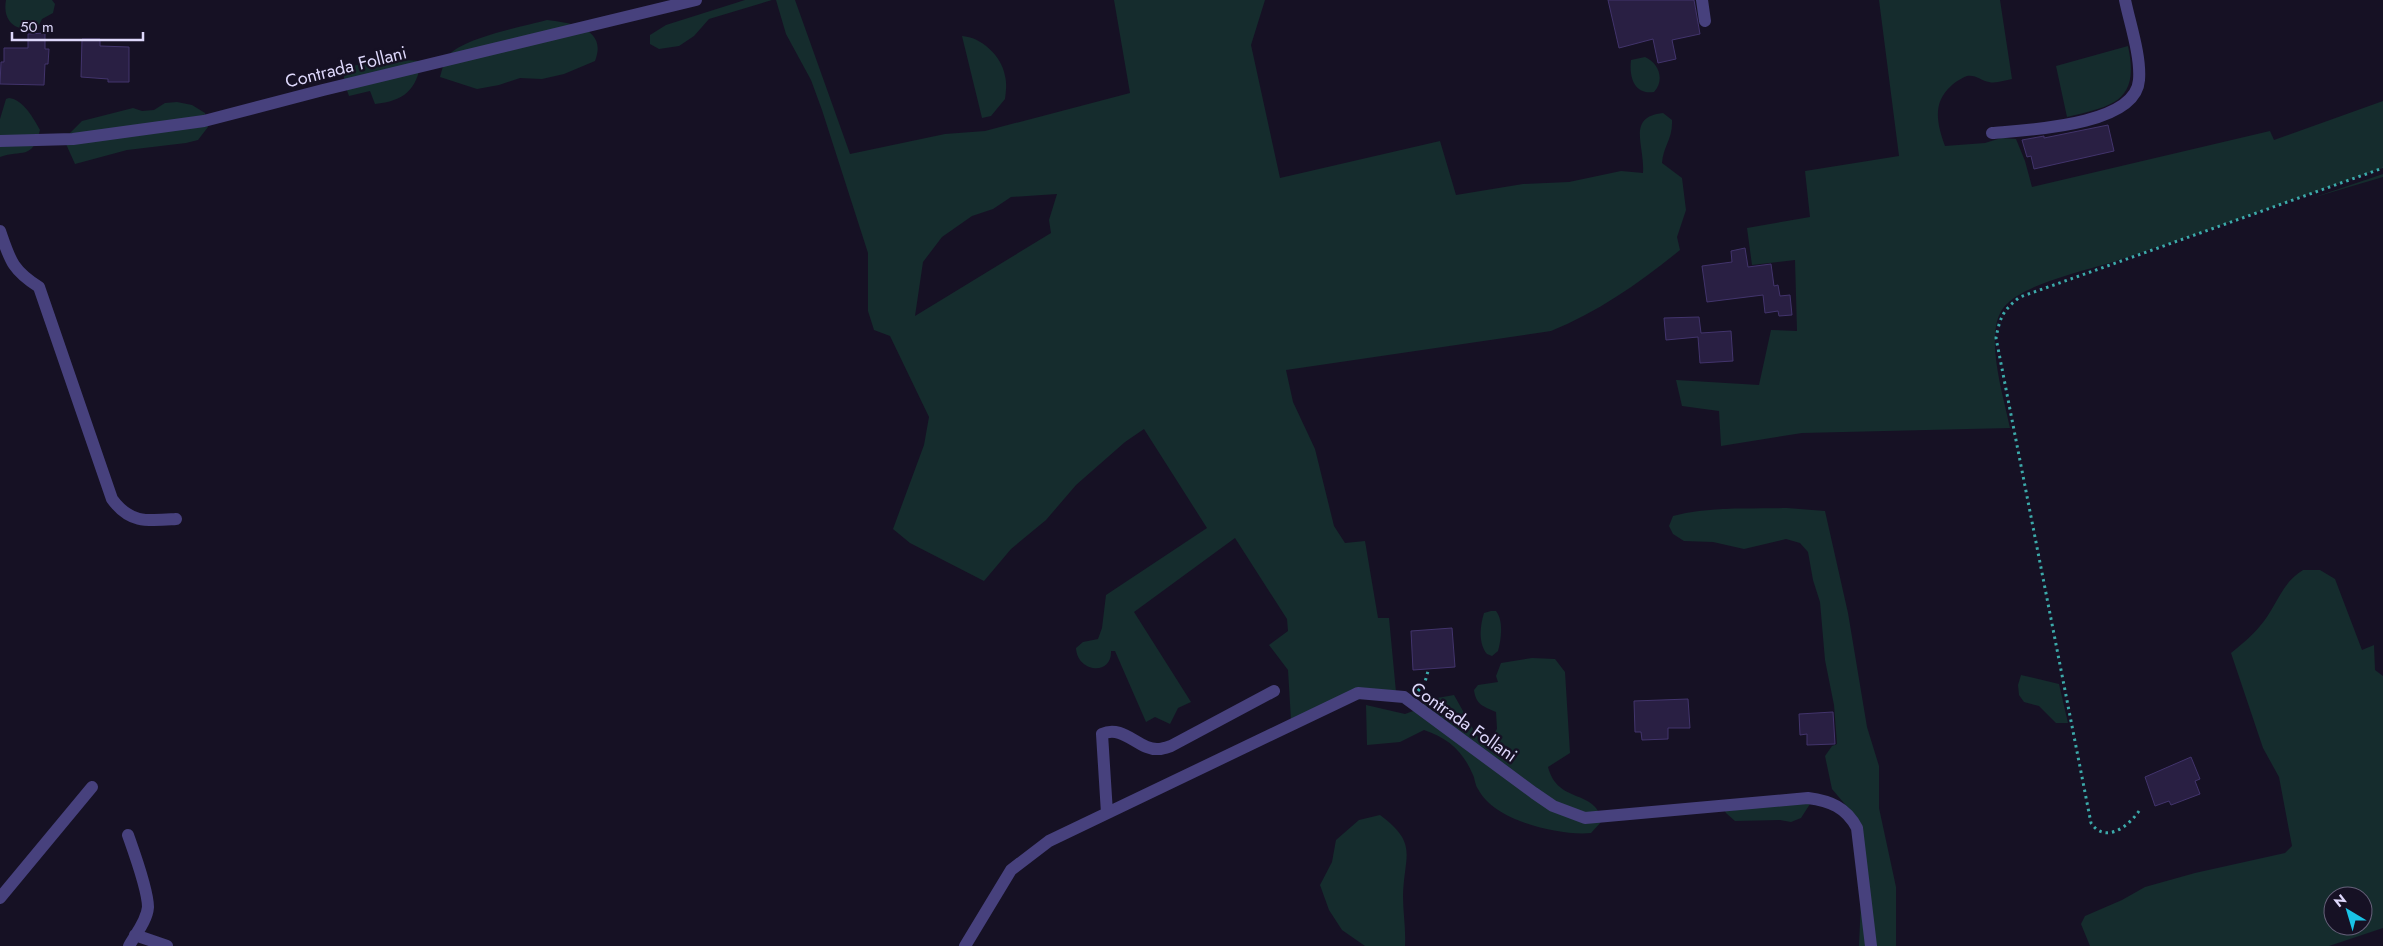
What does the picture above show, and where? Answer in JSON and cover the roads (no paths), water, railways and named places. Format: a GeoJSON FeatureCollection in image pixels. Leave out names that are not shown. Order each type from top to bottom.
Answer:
{"type":"FeatureCollection","features":[{"type":"Feature","properties":{"kind":"street","name":"Contrada Follani"},"geometry":{"type":"LineString","coordinates":[[0,141],[73,139],[204,122],[323,90],[696,0]]}},
{"type":"Feature","properties":{"kind":"street"},"geometry":{"type":"LineString","coordinates":[[1702,0],[1705,21]]}},
{"type":"Feature","properties":{"kind":"street"},"geometry":{"type":"LineString","coordinates":[[1992,133],[2058,128],[2091,120],[2132,97],[2139,82],[2138,67],[2125,0]]}},
{"type":"Feature","properties":{"kind":"street"},"geometry":{"type":"LineString","coordinates":[[0,231],[10,259],[21,276],[39,287],[112,499],[125,514],[146,522],[176,519]]}},
{"type":"Feature","properties":{"kind":"street"},"geometry":{"type":"LineString","coordinates":[[1107,813],[1102,734],[1119,732],[1150,748],[1159,750],[1171,746],[1274,691]]}},
{"type":"Feature","properties":{"kind":"street","name":"Contrada Follani"},"geometry":{"type":"LineString","coordinates":[[965,946],[1011,870],[1019,862],[1049,841],[1358,693],[1404,697],[1534,794],[1553,806],[1585,818],[1808,798],[1826,801],[1843,809],[1851,816],[1857,828],[1871,946]]}},
{"type":"Feature","properties":{"kind":"street"},"geometry":{"type":"LineString","coordinates":[[0,898],[92,787]]}},
{"type":"Feature","properties":{"kind":"street"},"geometry":{"type":"LineString","coordinates":[[128,835],[140,872],[148,907],[129,946]]}},
{"type":"Feature","properties":{"kind":"street"},"geometry":{"type":"LineString","coordinates":[[136,935],[167,946]]}}]}
